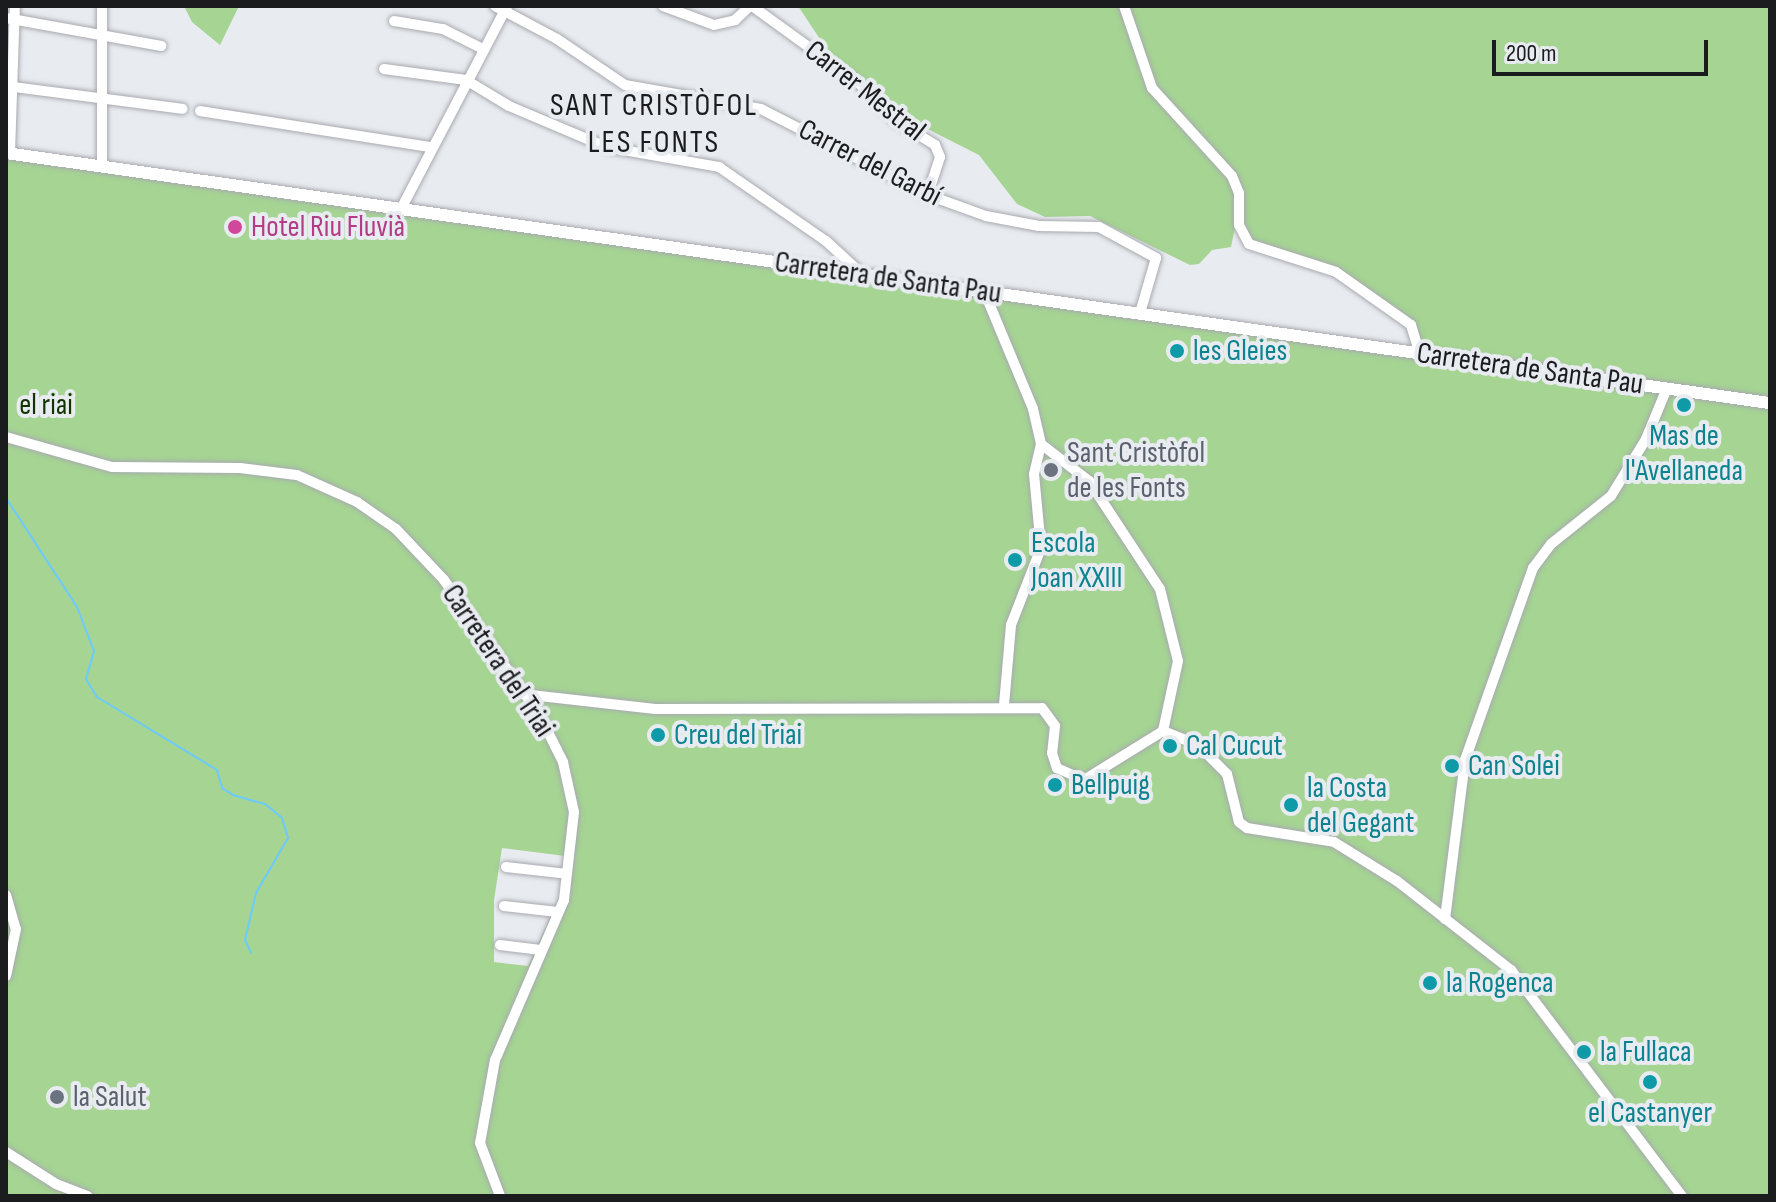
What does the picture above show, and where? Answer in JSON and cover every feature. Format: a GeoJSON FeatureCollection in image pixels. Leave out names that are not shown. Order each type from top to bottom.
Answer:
{"type":"FeatureCollection","features":[{"type":"Feature","properties":{"kind":"main road","name":"Carretera de Santa Pau"},"geometry":{"type":"LineString","coordinates":[[8,153],[1770,403]]}},
{"type":"Feature","properties":{"kind":"street"},"geometry":{"type":"LineString","coordinates":[[8,153],[10,18],[15,6]]}},
{"type":"Feature","properties":{"kind":"street"},"geometry":{"type":"LineString","coordinates":[[95,6],[102,36]]}},
{"type":"Feature","properties":{"kind":"street"},"geometry":{"type":"LineString","coordinates":[[102,6],[102,167]]}},
{"type":"Feature","properties":{"kind":"street"},"geometry":{"type":"LineString","coordinates":[[663,6],[714,25],[735,20],[751,6]]}},
{"type":"Feature","properties":{"kind":"street","name":"Carrer Mestral"},"geometry":{"type":"LineString","coordinates":[[751,6],[935,145],[940,162],[928,195]]}},
{"type":"Feature","properties":{"kind":"street"},"geometry":{"type":"LineString","coordinates":[[1124,6],[1152,88],[1232,176],[1239,193],[1239,225],[1249,244],[1336,272],[1411,325],[1420,354]]}},
{"type":"Feature","properties":{"kind":"street"},"geometry":{"type":"LineString","coordinates":[[401,209],[502,7]]}},
{"type":"Feature","properties":{"kind":"street","name":"Carrer del Garbí"},"geometry":{"type":"LineString","coordinates":[[502,7],[557,39],[617,82],[761,109],[928,195],[1016,223],[1092,226],[1148,252],[1156,258],[1140,313]]}},
{"type":"Feature","properties":{"kind":"street"},"geometry":{"type":"LineString","coordinates":[[10,18],[161,46]]}},
{"type":"Feature","properties":{"kind":"street"},"geometry":{"type":"LineString","coordinates":[[394,21],[443,29],[483,49]]}},
{"type":"Feature","properties":{"kind":"street"},"geometry":{"type":"LineString","coordinates":[[384,69],[466,80],[509,106],[595,144],[730,172],[826,241],[862,274]]}},
{"type":"Feature","properties":{"kind":"street"},"geometry":{"type":"LineString","coordinates":[[9,87],[183,109]]}},
{"type":"Feature","properties":{"kind":"street"},"geometry":{"type":"LineString","coordinates":[[200,111],[431,147]]}},
{"type":"Feature","properties":{"kind":"street"},"geometry":{"type":"LineString","coordinates":[[984,291],[1033,409],[1041,444],[1034,474],[1041,548],[1011,625],[1004,705]]}},
{"type":"Feature","properties":{"kind":"street"},"geometry":{"type":"LineString","coordinates":[[1445,919],[1465,760],[1533,568],[1551,544],[1611,496],[1646,439],[1667,388]]}},
{"type":"Feature","properties":{"kind":"street","name":"Carretera del Triai"},"geometry":{"type":"LineString","coordinates":[[6,437],[112,467],[240,468],[297,475],[357,502],[396,529],[444,580],[539,714],[563,762],[574,812],[567,874],[558,912],[497,1052],[482,1126],[481,1152],[500,1196]]}},
{"type":"Feature","properties":{"kind":"street"},"geometry":{"type":"LineString","coordinates":[[522,694],[655,709],[1004,705],[1042,708],[1051,714],[1052,759],[1075,779],[1094,776],[1163,731],[1178,661],[1160,589],[1089,481],[1041,444]]}},
{"type":"Feature","properties":{"kind":"street"},"geometry":{"type":"LineString","coordinates":[[1163,731],[1215,757],[1227,774],[1239,822],[1247,828],[1334,842],[1445,919],[1518,976],[1682,1196]]}},
{"type":"Feature","properties":{"kind":"street"},"geometry":{"type":"LineString","coordinates":[[506,867],[567,874]]}},
{"type":"Feature","properties":{"kind":"street"},"geometry":{"type":"LineString","coordinates":[[6,895],[16,929],[6,976]]}},
{"type":"Feature","properties":{"kind":"street"},"geometry":{"type":"LineString","coordinates":[[504,906],[558,912]]}},
{"type":"Feature","properties":{"kind":"street"},"geometry":{"type":"LineString","coordinates":[[500,945],[539,950]]}},
{"type":"Feature","properties":{"kind":"street"},"geometry":{"type":"LineString","coordinates":[[6,1152],[56,1184],[88,1196]]}},
{"type":"Feature","properties":{"kind":"green space"},"geometry":{"type":"Polygon","coordinates":[[[184,6],[239,6],[220,45],[192,22],[184,6]]]}},
{"type":"Feature","properties":{"kind":"green space","name":"el riai"},"geometry":{"type":"Polygon","coordinates":[[[798,6],[1770,6],[1770,1196],[6,1196],[6,157],[1410,357],[1413,335],[1402,321],[1331,274],[1253,250],[1236,223],[1231,247],[1212,250],[1199,264],[1190,265],[1090,216],[1045,217],[1017,204],[979,155],[898,114],[828,51],[798,6]],[[502,848],[494,900],[494,962],[528,966],[561,893],[565,856],[502,848]]]}},
{"type":"Feature","properties":{"kind":"waterway"},"geometry":{"type":"LineString","coordinates":[[6,498],[77,607],[94,651],[86,679],[97,697],[217,770],[222,788],[233,795],[265,804],[282,818],[288,838],[256,893],[245,940],[251,953]]}},
{"type":"Feature","properties":{"kind":"place","name":"Hotel Riu Fluvià"},"geometry":{"type":"Point","coordinates":[235,227]}},
{"type":"Feature","properties":{"kind":"place","name":"les Gleies"},"geometry":{"type":"Point","coordinates":[1177,351]}},
{"type":"Feature","properties":{"kind":"place","name":"Mas de l'Avellaneda"},"geometry":{"type":"Point","coordinates":[1684,405]}},
{"type":"Feature","properties":{"kind":"place","name":"Sant Cristòfol de les Fonts"},"geometry":{"type":"Point","coordinates":[1051,470]}},
{"type":"Feature","properties":{"kind":"place","name":"Escola Joan XXIII"},"geometry":{"type":"Point","coordinates":[1015,560]}},
{"type":"Feature","properties":{"kind":"place","name":"Creu del Triai"},"geometry":{"type":"Point","coordinates":[658,735]}},
{"type":"Feature","properties":{"kind":"place","name":"Cal Cucut"},"geometry":{"type":"Point","coordinates":[1170,746]}},
{"type":"Feature","properties":{"kind":"place","name":"Can Solei"},"geometry":{"type":"Point","coordinates":[1452,766]}},
{"type":"Feature","properties":{"kind":"place","name":"Bellpuig"},"geometry":{"type":"Point","coordinates":[1055,785]}},
{"type":"Feature","properties":{"kind":"place","name":"la Costa del Gegant"},"geometry":{"type":"Point","coordinates":[1291,805]}},
{"type":"Feature","properties":{"kind":"place","name":"la Rogenca"},"geometry":{"type":"Point","coordinates":[1430,983]}},
{"type":"Feature","properties":{"kind":"place","name":"la Fullaca"},"geometry":{"type":"Point","coordinates":[1584,1052]}},
{"type":"Feature","properties":{"kind":"place","name":"el Castanyer"},"geometry":{"type":"Point","coordinates":[1650,1082]}},
{"type":"Feature","properties":{"kind":"place","name":"la Salut"},"geometry":{"type":"Point","coordinates":[57,1097]}},
{"type":"Feature","properties":{"kind":"district","name":"SANT CRISTÒFOL LES FONTS"},"geometry":{"type":"Point","coordinates":[654,126]}}]}
